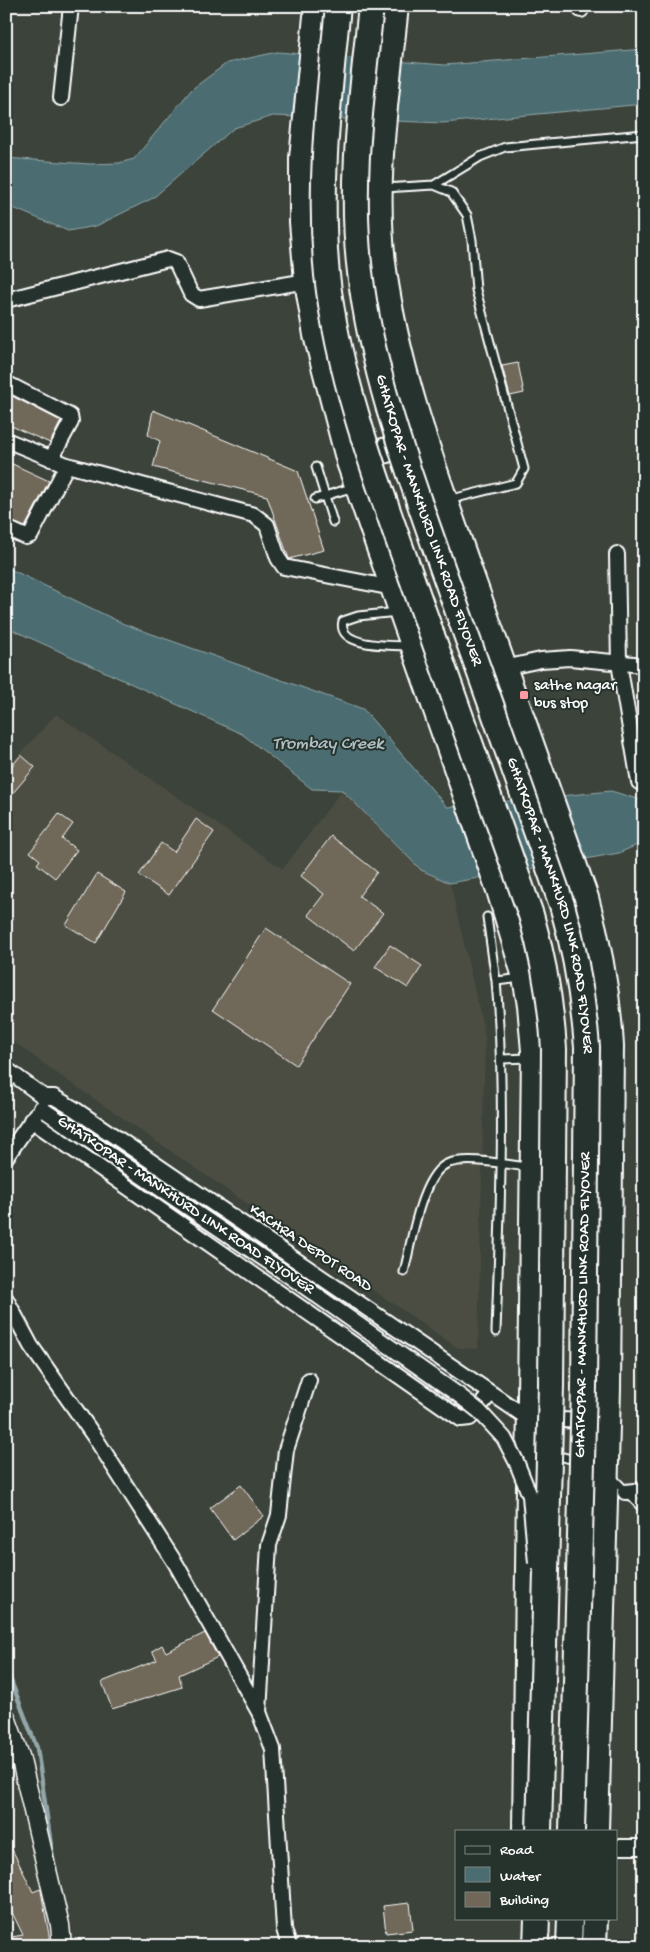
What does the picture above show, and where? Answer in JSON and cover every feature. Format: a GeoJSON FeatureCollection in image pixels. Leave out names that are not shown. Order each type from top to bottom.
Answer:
{"type":"FeatureCollection","features":[{"type":"Feature","properties":{"kind":"highway"},"geometry":{"type":"LineString","coordinates":[[317,6],[302,158],[302,222],[307,281],[316,335],[349,462],[499,890],[525,977],[530,1005],[533,1058],[529,1419],[531,1449],[525,1830]]}},
{"type":"Feature","properties":{"kind":"highway","name":"GHATKOPAR - MANKHURD LINK ROAD FLYOVER"},"geometry":{"type":"LineString","coordinates":[[338,6],[323,160],[323,222],[328,278],[336,331],[368,456],[531,915],[544,959],[551,1002],[554,1049],[551,1386],[539,1830]]}},
{"type":"Feature","properties":{"kind":"highway","name":"GHATKOPAR - MANKHURD LINK ROAD FLYOVER"},"geometry":{"type":"LineString","coordinates":[[371,6],[356,164],[356,220],[360,273],[368,325],[400,446],[562,905],[576,952],[583,998],[587,1048],[584,1388],[572,1830]]}},
{"type":"Feature","properties":{"kind":"highway"},"geometry":{"type":"LineString","coordinates":[[396,6],[380,178],[384,269],[392,320],[423,438],[586,898],[600,947],[608,995],[612,1046],[607,1422],[595,1465],[596,1830]]}},
{"type":"Feature","properties":{"kind":"highway"},"geometry":{"type":"LineString","coordinates":[[349,462],[423,438]]}},
{"type":"Feature","properties":{"kind":"highway"},"geometry":{"type":"LineString","coordinates":[[524,1920],[524,1946]]}},
{"type":"Feature","properties":{"kind":"highway"},"geometry":{"type":"LineString","coordinates":[[536,1946],[537,1920]]}},
{"type":"Feature","properties":{"kind":"highway"},"geometry":{"type":"LineString","coordinates":[[569,1946],[570,1920]]}},
{"type":"Feature","properties":{"kind":"highway"},"geometry":{"type":"LineString","coordinates":[[594,1946],[595,1920]]}},
{"type":"Feature","properties":{"kind":"street"},"geometry":{"type":"LineString","coordinates":[[61,98],[71,6]]}},
{"type":"Feature","properties":{"kind":"street"},"geometry":{"type":"LineString","coordinates":[[6,300],[168,259],[176,262],[183,272],[191,294],[198,299],[307,281]]}},
{"type":"Feature","properties":{"kind":"street"},"geometry":{"type":"LineString","coordinates":[[6,383],[70,416],[71,422],[51,459]]}},
{"type":"Feature","properties":{"kind":"street"},"geometry":{"type":"LineString","coordinates":[[6,440],[67,465],[254,515],[267,525],[278,558],[284,567],[393,588]]}},
{"type":"Feature","properties":{"kind":"street"},"geometry":{"type":"LineString","coordinates":[[6,528],[26,537],[31,535],[67,465]]}},
{"type":"Feature","properties":{"kind":"street"},"geometry":{"type":"LineString","coordinates":[[617,554],[619,663],[639,782]]}},
{"type":"Feature","properties":{"kind":"street"},"geometry":{"type":"LineString","coordinates":[[504,668],[541,660],[570,658],[644,665]]}},
{"type":"Feature","properties":{"kind":"street","name":"KACHRA DEPOT ROAD"},"geometry":{"type":"LineString","coordinates":[[6,1069],[42,1103],[54,1097],[73,1108],[529,1419]]}},
{"type":"Feature","properties":{"kind":"street"},"geometry":{"type":"LineString","coordinates":[[6,1157],[42,1103]]}},
{"type":"Feature","properties":{"kind":"street","name":"GHATKOPAR - MANKHURD LINK ROAD FLYOVER"},"geometry":{"type":"LineString","coordinates":[[42,1103],[460,1396],[479,1411],[504,1438],[530,1496],[544,1661]]}},
{"type":"Feature","properties":{"kind":"street"},"geometry":{"type":"LineString","coordinates":[[31,1120],[461,1419],[470,1418],[491,1393]]}},
{"type":"Feature","properties":{"kind":"street"},"geometry":{"type":"LineString","coordinates":[[6,1299],[31,1346],[96,1439],[176,1564],[259,1712],[273,1749],[284,1929],[289,1946]]}},
{"type":"Feature","properties":{"kind":"street"},"geometry":{"type":"LineString","coordinates":[[259,1712],[269,1546],[280,1515],[286,1450],[309,1380]]}},
{"type":"Feature","properties":{"kind":"street"},"geometry":{"type":"LineString","coordinates":[[529,1419],[607,1422]]}},
{"type":"Feature","properties":{"kind":"street"},"geometry":{"type":"LineString","coordinates":[[625,1492],[644,1490]]}},
{"type":"Feature","properties":{"kind":"street"},"geometry":{"type":"LineString","coordinates":[[6,1717],[13,1758],[60,1925],[62,1946]]}},
{"type":"Feature","properties":{"kind":"street"},"geometry":{"type":"LineString","coordinates":[[618,1847],[644,1847]]}},
{"type":"Feature","properties":{"kind":"lane"},"geometry":{"type":"LineString","coordinates":[[434,184],[480,157],[505,147],[644,134]]}},
{"type":"Feature","properties":{"kind":"lane"},"geometry":{"type":"LineString","coordinates":[[380,178],[434,184],[451,192],[467,214],[472,240],[476,290],[524,469],[516,483],[445,500]]}},
{"type":"Feature","properties":{"kind":"lane"},"geometry":{"type":"LineString","coordinates":[[316,467],[333,522]]}},
{"type":"Feature","properties":{"kind":"lane"},"geometry":{"type":"LineString","coordinates":[[315,499],[357,486]]}},
{"type":"Feature","properties":{"kind":"lane"},"geometry":{"type":"LineString","coordinates":[[402,612],[351,617],[343,621],[342,627],[346,636],[356,641],[414,647]]}},
{"type":"Feature","properties":{"kind":"lane"},"geometry":{"type":"LineString","coordinates":[[487,917],[496,981],[502,1059],[502,1164],[496,1332]]}},
{"type":"Feature","properties":{"kind":"lane"},"geometry":{"type":"LineString","coordinates":[[496,981],[525,977]]}},
{"type":"Feature","properties":{"kind":"lane"},"geometry":{"type":"LineString","coordinates":[[502,1059],[533,1058]]}},
{"type":"Feature","properties":{"kind":"lane"},"geometry":{"type":"LineString","coordinates":[[404,1272],[424,1192],[440,1167],[451,1162],[532,1167]]}},
{"type":"Feature","properties":{"kind":"lane"},"geometry":{"type":"LineString","coordinates":[[531,1449],[595,1465],[644,1510]]}},
{"type":"Feature","properties":{"kind":"shaded area"},"geometry":{"type":"Polygon","coordinates":[[[56,714],[283,869],[342,790],[421,870],[450,883],[485,1036],[478,1349],[458,1348],[58,1074],[6,1036],[6,770],[56,714]]]}},
{"type":"Feature","properties":{"kind":"shaded area"},"geometry":{"type":"Polygon","coordinates":[[[644,1657],[644,1837],[640,1837],[644,1657]]]}},
{"type":"Feature","properties":{"kind":"water"},"geometry":{"type":"Polygon","coordinates":[[[644,49],[644,104],[443,123],[273,116],[234,128],[153,198],[96,226],[68,231],[6,205],[6,158],[89,164],[119,163],[134,159],[192,89],[227,63],[277,52],[445,65],[644,49]]]}},
{"type":"Feature","properties":{"kind":"water","name":"Trombay Creek"},"geometry":{"type":"Polygon","coordinates":[[[6,567],[124,624],[363,709],[447,807],[611,791],[644,801],[644,848],[637,845],[619,853],[450,883],[421,870],[342,790],[312,789],[242,734],[6,627],[6,567]]]}},
{"type":"Feature","properties":{"kind":"building"},"geometry":{"type":"Polygon","coordinates":[[[518,363],[524,393],[510,396],[502,366],[518,363]]]}},
{"type":"Feature","properties":{"kind":"building"},"geometry":{"type":"Polygon","coordinates":[[[6,393],[61,421],[50,443],[9,425],[10,422],[6,420],[6,393]]]}},
{"type":"Feature","properties":{"kind":"building"},"geometry":{"type":"Polygon","coordinates":[[[153,410],[298,471],[324,550],[289,559],[267,496],[153,467],[160,441],[148,435],[153,410]]]}},
{"type":"Feature","properties":{"kind":"building"},"geometry":{"type":"Polygon","coordinates":[[[6,461],[49,481],[25,527],[6,519],[6,461]]]}},
{"type":"Feature","properties":{"kind":"building"},"geometry":{"type":"Polygon","coordinates":[[[21,755],[35,767],[6,801],[6,773],[21,755]]]}},
{"type":"Feature","properties":{"kind":"building"},"geometry":{"type":"Polygon","coordinates":[[[59,814],[73,824],[62,839],[77,850],[55,878],[37,864],[40,860],[30,852],[59,814]]]}},
{"type":"Feature","properties":{"kind":"building"},"geometry":{"type":"Polygon","coordinates":[[[196,819],[214,832],[169,895],[139,875],[161,843],[174,852],[196,819]]]}},
{"type":"Feature","properties":{"kind":"building"},"geometry":{"type":"Polygon","coordinates":[[[331,836],[377,872],[359,896],[383,913],[354,951],[308,915],[324,894],[301,876],[331,836]]]}},
{"type":"Feature","properties":{"kind":"building"},"geometry":{"type":"Polygon","coordinates":[[[97,874],[126,892],[96,943],[66,925],[97,874]]]}},
{"type":"Feature","properties":{"kind":"building"},"geometry":{"type":"Polygon","coordinates":[[[266,928],[350,984],[296,1065],[213,1009],[266,928]]]}},
{"type":"Feature","properties":{"kind":"building"},"geometry":{"type":"Polygon","coordinates":[[[390,945],[422,966],[408,988],[375,967],[390,945]]]}},
{"type":"Feature","properties":{"kind":"building"},"geometry":{"type":"Polygon","coordinates":[[[241,1485],[264,1516],[233,1540],[210,1508],[241,1485]]]}},
{"type":"Feature","properties":{"kind":"building"},"geometry":{"type":"Polygon","coordinates":[[[205,1633],[218,1657],[179,1675],[182,1687],[112,1709],[102,1682],[157,1660],[152,1651],[162,1645],[166,1652],[205,1633]]]}},
{"type":"Feature","properties":{"kind":"building"},"geometry":{"type":"Polygon","coordinates":[[[6,1837],[33,1892],[40,1889],[41,1891],[51,1946],[6,1946],[6,1938],[23,1935],[6,1900],[6,1837]]]}},
{"type":"Feature","properties":{"kind":"building"},"geometry":{"type":"Polygon","coordinates":[[[410,1903],[413,1930],[386,1933],[383,1906],[410,1903]]]}},
{"type":"Feature","properties":{"kind":"waterway"},"geometry":{"type":"LineString","coordinates":[[6,1668],[37,1748],[53,1859]]}},
{"type":"Feature","properties":{"kind":"place","name":"sathe nagar bus stop"},"geometry":{"type":"Point","coordinates":[524,695]}}]}
